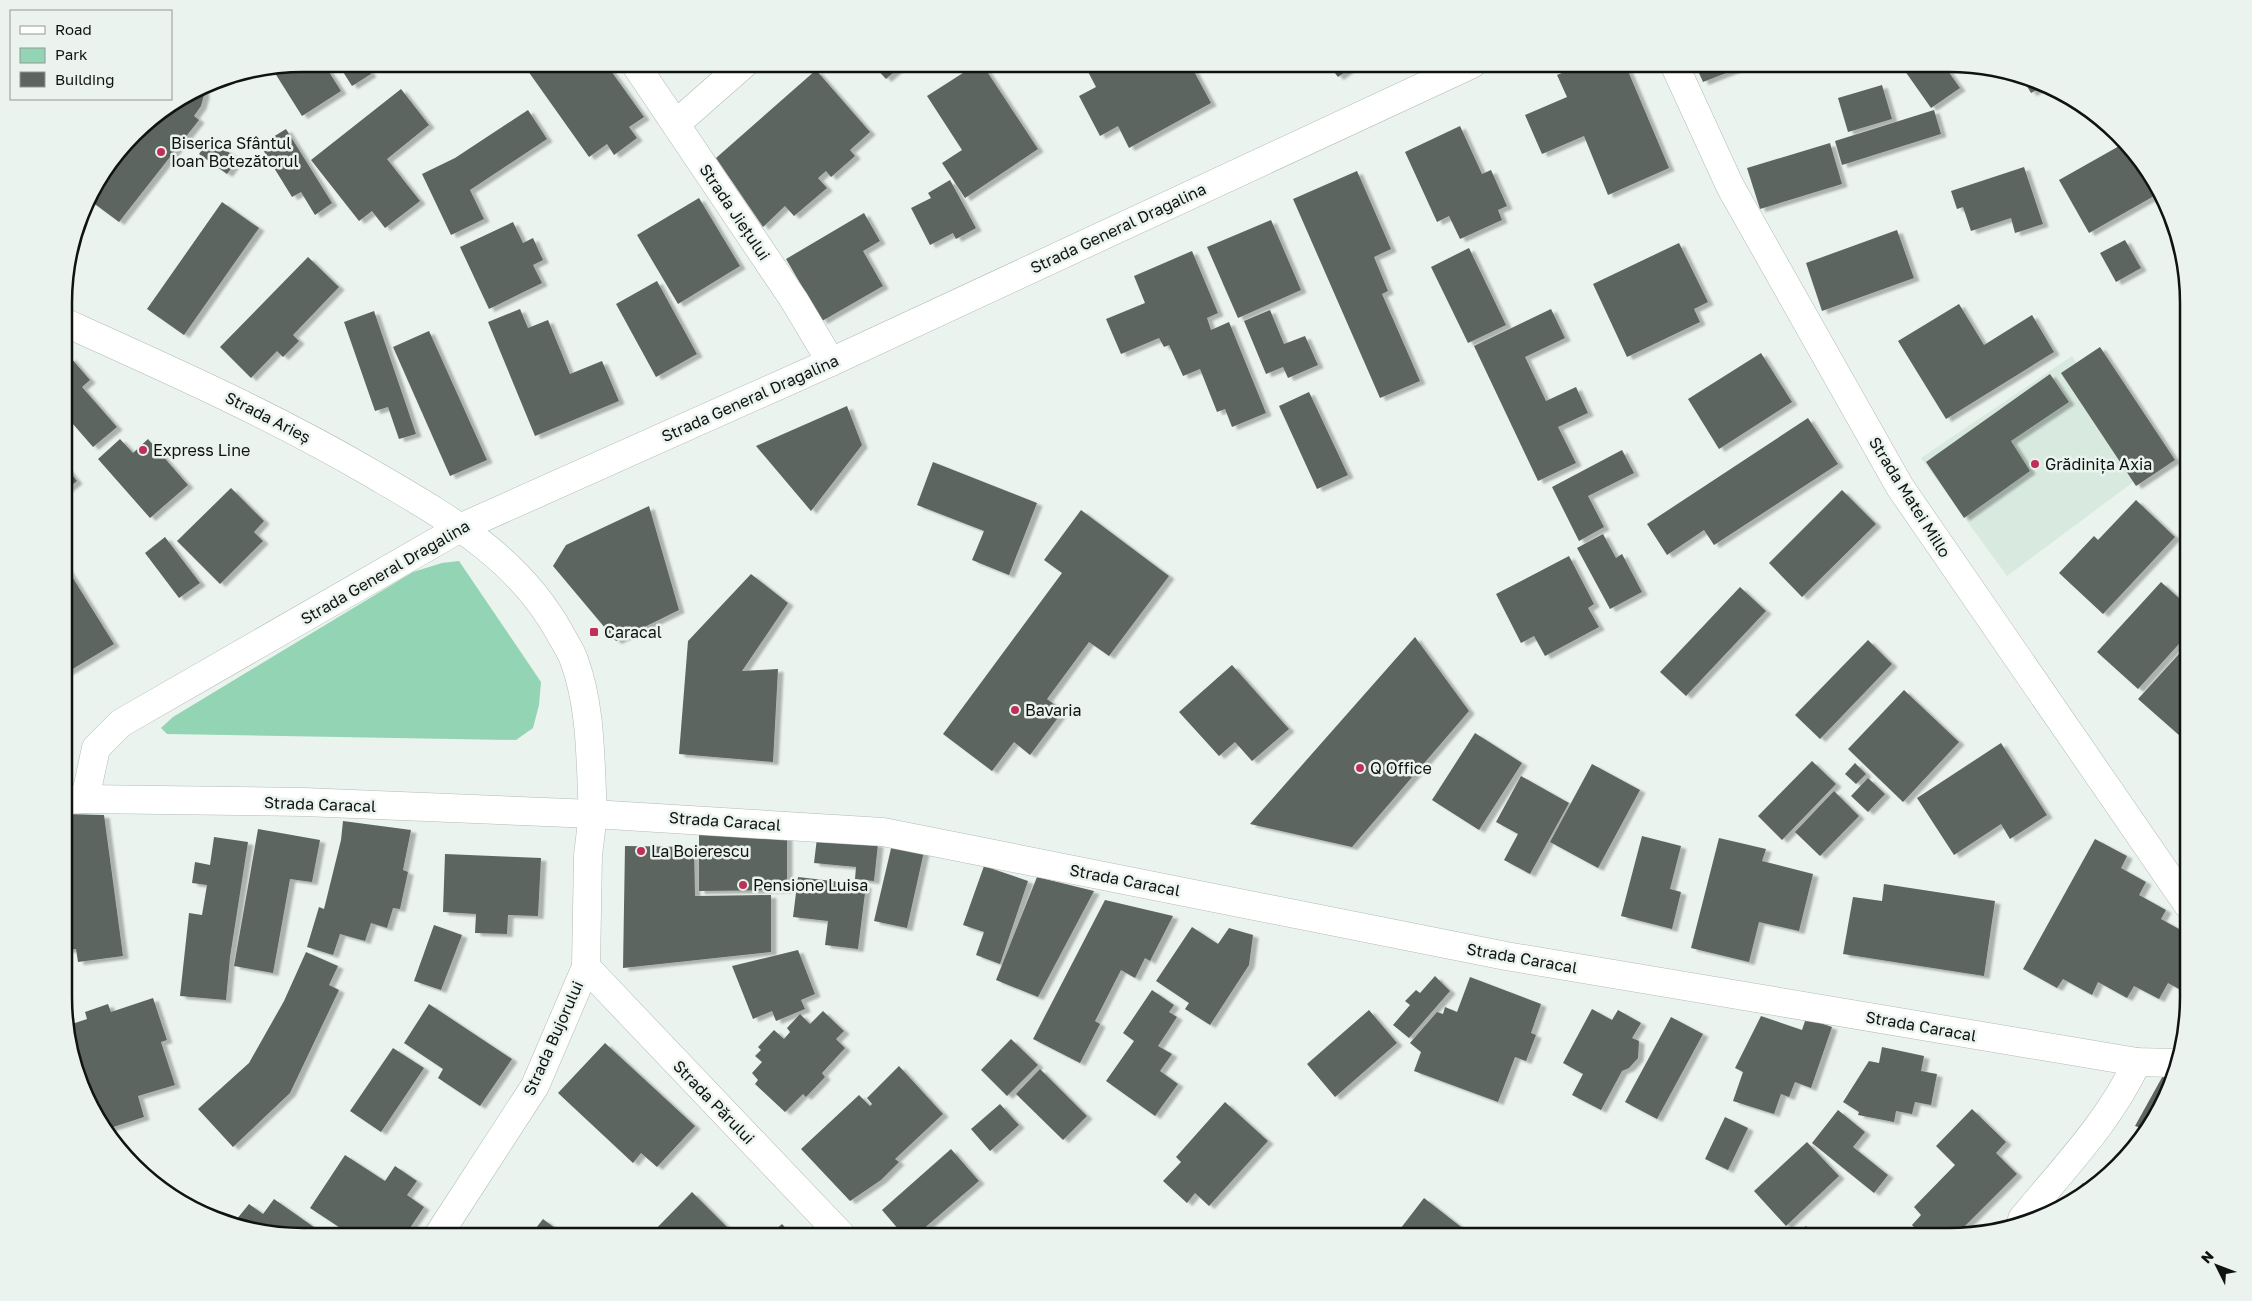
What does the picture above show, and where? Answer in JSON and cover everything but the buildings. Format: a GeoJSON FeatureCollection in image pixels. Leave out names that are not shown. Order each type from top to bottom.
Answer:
{"type":"FeatureCollection","features":[{"type":"Feature","properties":{"kind":"street","name":"Strada Jiețului"},"geometry":{"type":"LineString","coordinates":[[641,72],[677,123],[788,292],[831,362]]}},
{"type":"Feature","properties":{"kind":"street"},"geometry":{"type":"LineString","coordinates":[[677,123],[735,72]]}},
{"type":"Feature","properties":{"kind":"street","name":"Strada General Dragalina"},"geometry":{"type":"LineString","coordinates":[[76,799],[96,748],[121,723],[462,527],[831,362],[1455,72]]}},
{"type":"Feature","properties":{"kind":"street","name":"Strada Matei Millo"},"geometry":{"type":"LineString","coordinates":[[1678,72],[1730,186],[1900,487],[2180,892]]}},
{"type":"Feature","properties":{"kind":"street","name":"Strada Arieș"},"geometry":{"type":"LineString","coordinates":[[72,326],[222,393],[309,438],[462,527],[517,573],[549,612],[574,658],[588,711],[593,814]]}},
{"type":"Feature","properties":{"kind":"street","name":"Strada Caracal"},"geometry":{"type":"LineString","coordinates":[[76,799],[304,802],[593,814],[883,832],[1506,956],[2137,1062],[2170,1063]]}},
{"type":"Feature","properties":{"kind":"street","name":"Strada Bujorului"},"geometry":{"type":"LineString","coordinates":[[443,1228],[534,1086],[586,967],[588,855],[593,814]]}},
{"type":"Feature","properties":{"kind":"street","name":"Strada Părului"},"geometry":{"type":"LineString","coordinates":[[586,967],[834,1228]]}},
{"type":"Feature","properties":{"kind":"street"},"geometry":{"type":"LineString","coordinates":[[2025,1215],[2099,1126],[2124,1090],[2137,1062]]}},
{"type":"Feature","properties":{"kind":"shaded area","name":"Grădinița Axia"},"geometry":{"type":"Polygon","coordinates":[[[2072,356],[2148,471],[2007,576],[1921,458],[2072,356]]]}},
{"type":"Feature","properties":{"kind":"green space"},"geometry":{"type":"Polygon","coordinates":[[[459,561],[541,682],[539,705],[533,728],[516,740],[167,734],[161,728],[173,717],[413,572],[442,563],[459,561]]]}},
{"type":"Feature","properties":{"kind":"place","name":"Biserica Sfântul Ioan Botezătorul"},"geometry":{"type":"Point","coordinates":[161,152]}},
{"type":"Feature","properties":{"kind":"place","name":"Express Line"},"geometry":{"type":"Point","coordinates":[143,450]}},
{"type":"Feature","properties":{"kind":"place","name":"Grădinița Axia"},"geometry":{"type":"Point","coordinates":[2035,464]}},
{"type":"Feature","properties":{"kind":"place","name":"Caracal"},"geometry":{"type":"Point","coordinates":[594,632]}},
{"type":"Feature","properties":{"kind":"place","name":"Bavaria"},"geometry":{"type":"Point","coordinates":[1015,710]}},
{"type":"Feature","properties":{"kind":"place","name":"Q Office"},"geometry":{"type":"Point","coordinates":[1360,768]}},
{"type":"Feature","properties":{"kind":"place","name":"La Boierescu"},"geometry":{"type":"Point","coordinates":[641,851]}},
{"type":"Feature","properties":{"kind":"place","name":"Pensione Luisa"},"geometry":{"type":"Point","coordinates":[743,885]}}]}
